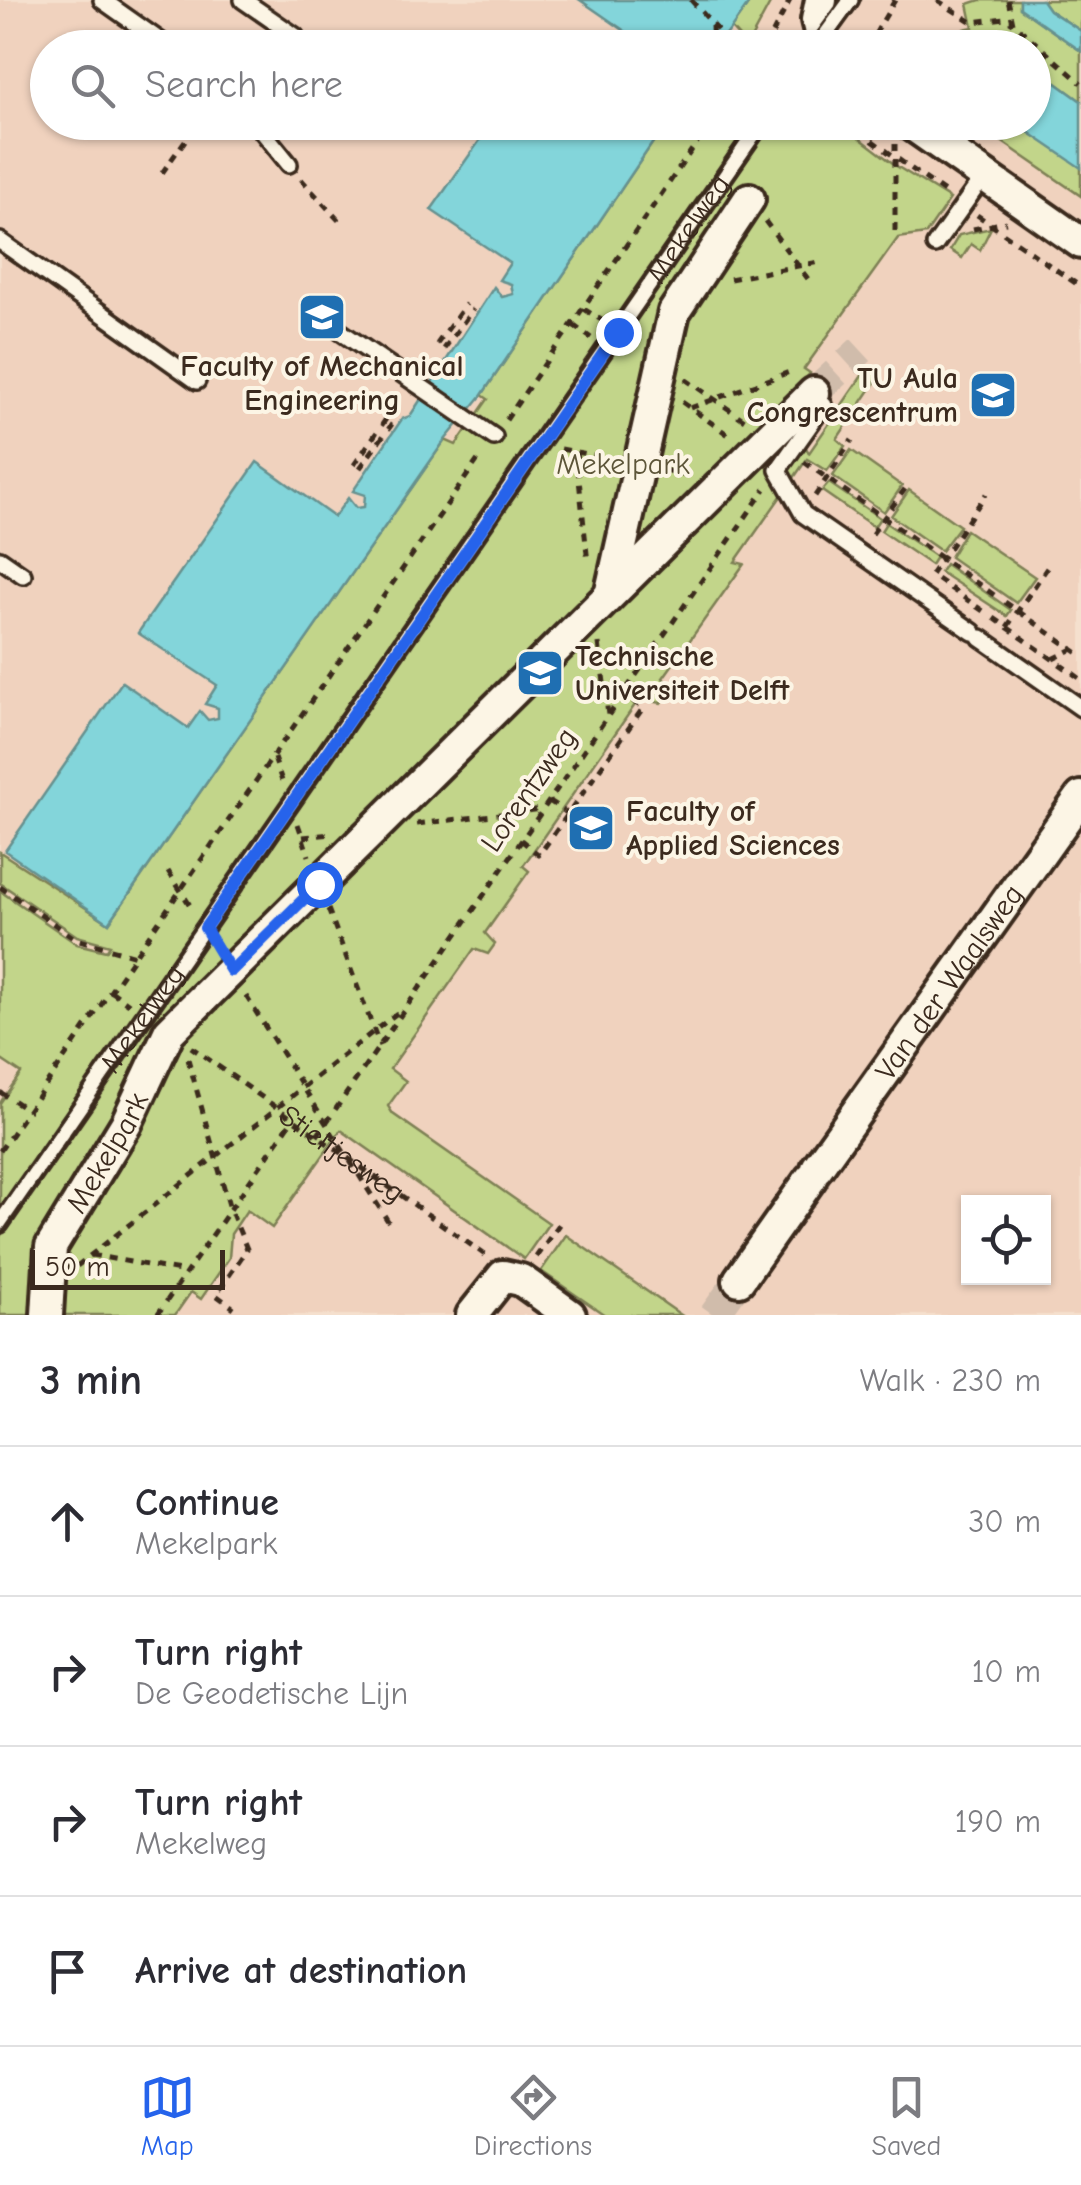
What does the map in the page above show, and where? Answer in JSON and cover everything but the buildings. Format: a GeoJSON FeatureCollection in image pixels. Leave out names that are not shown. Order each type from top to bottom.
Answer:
{"type":"FeatureCollection","features":[{"type":"Feature","properties":{"kind":"street"},"geometry":{"type":"LineString","coordinates":[[820,0],[820,30]]}},
{"type":"Feature","properties":{"kind":"street"},"geometry":{"type":"LineString","coordinates":[[918,140],[984,176],[1081,242]]}},
{"type":"Feature","properties":{"kind":"street"},"geometry":{"type":"LineString","coordinates":[[611,594],[637,492],[660,362],[674,312],[749,200]]}},
{"type":"Feature","properties":{"kind":"street","name":"Mekelpark"},"geometry":{"type":"LineString","coordinates":[[47,1315],[51,1246],[126,1124],[170,1032],[611,594],[811,389]]}},
{"type":"Feature","properties":{"kind":"street","name":"Van der Waalsweg"},"geometry":{"type":"LineString","coordinates":[[739,1280],[1081,797]]}},
{"type":"Feature","properties":{"kind":"street"},"geometry":{"type":"LineString","coordinates":[[472,1315],[504,1276],[520,1280],[570,1315]]}},
{"type":"Feature","properties":{"kind":"lane"},"geometry":{"type":"LineString","coordinates":[[102,0],[144,30]]}},
{"type":"Feature","properties":{"kind":"lane"},"geometry":{"type":"LineString","coordinates":[[243,0],[286,30]]}},
{"type":"Feature","properties":{"kind":"lane"},"geometry":{"type":"LineString","coordinates":[[830,30],[850,0]]}},
{"type":"Feature","properties":{"kind":"lane"},"geometry":{"type":"LineString","coordinates":[[270,140],[289,164]]}},
{"type":"Feature","properties":{"kind":"lane","name":"Mekelweg"},"geometry":{"type":"LineString","coordinates":[[0,1224],[750,140]]}},
{"type":"Feature","properties":{"kind":"lane"},"geometry":{"type":"LineString","coordinates":[[935,245],[984,176]]}},
{"type":"Feature","properties":{"kind":"lane"},"geometry":{"type":"LineString","coordinates":[[0,240],[197,381]]}},
{"type":"Feature","properties":{"kind":"lane"},"geometry":{"type":"LineString","coordinates":[[341,332],[494,437]]}},
{"type":"Feature","properties":{"kind":"lane"},"geometry":{"type":"LineString","coordinates":[[811,389],[778,470],[803,514],[1081,708]]}},
{"type":"Feature","properties":{"kind":"lane"},"geometry":{"type":"LineString","coordinates":[[0,559],[23,575]]}},
{"type":"Feature","properties":{"kind":"path"},"geometry":{"type":"LineString","coordinates":[[691,0],[719,30]]}},
{"type":"Feature","properties":{"kind":"path"},"geometry":{"type":"LineString","coordinates":[[774,30],[790,0]]}},
{"type":"Feature","properties":{"kind":"path"},"geometry":{"type":"LineString","coordinates":[[878,30],[896,0]]}},
{"type":"Feature","properties":{"kind":"path"},"geometry":{"type":"LineString","coordinates":[[938,0],[972,22],[1006,18],[1021,30]]}},
{"type":"Feature","properties":{"kind":"path"},"geometry":{"type":"LineString","coordinates":[[1008,0],[1013,23]]}},
{"type":"Feature","properties":{"kind":"path"},"geometry":{"type":"LineString","coordinates":[[712,22],[712,30]]}},
{"type":"Feature","properties":{"kind":"path"},"geometry":{"type":"LineString","coordinates":[[1051,56],[1081,82]]}},
{"type":"Feature","properties":{"kind":"path"},"geometry":{"type":"LineString","coordinates":[[162,174],[186,140]]}},
{"type":"Feature","properties":{"kind":"path","name":"Mekelweg"},"geometry":{"type":"LineString","coordinates":[[0,1151],[699,140]]}},
{"type":"Feature","properties":{"kind":"path"},"geometry":{"type":"LineString","coordinates":[[895,232],[900,140]]}},
{"type":"Feature","properties":{"kind":"path"},"geometry":{"type":"LineString","coordinates":[[289,164],[343,225]]}},
{"type":"Feature","properties":{"kind":"path"},"geometry":{"type":"LineString","coordinates":[[749,200],[808,278]]}},
{"type":"Feature","properties":{"kind":"path"},"geometry":{"type":"LineString","coordinates":[[693,283],[819,262]]}},
{"type":"Feature","properties":{"kind":"path"},"geometry":{"type":"LineString","coordinates":[[437,344],[466,304]]}},
{"type":"Feature","properties":{"kind":"path"},"geometry":{"type":"LineString","coordinates":[[444,349],[473,308]]}},
{"type":"Feature","properties":{"kind":"path"},"geometry":{"type":"LineString","coordinates":[[690,408],[811,389]]}},
{"type":"Feature","properties":{"kind":"path"},"geometry":{"type":"LineString","coordinates":[[386,419],[357,467],[392,424]]}},
{"type":"Feature","properties":{"kind":"path"},"geometry":{"type":"LineString","coordinates":[[803,514],[852,440]]}},
{"type":"Feature","properties":{"kind":"path","name":"Lorentzweg"},"geometry":{"type":"LineString","coordinates":[[317,1136],[778,470]]}},
{"type":"Feature","properties":{"kind":"path"},"geometry":{"type":"LineString","coordinates":[[872,534],[905,489]]}},
{"type":"Feature","properties":{"kind":"path"},"geometry":{"type":"LineString","coordinates":[[930,574],[986,494]]}},
{"type":"Feature","properties":{"kind":"path"},"geometry":{"type":"LineString","coordinates":[[1006,627],[1048,568]]}},
{"type":"Feature","properties":{"kind":"path"},"geometry":{"type":"LineString","coordinates":[[1005,602],[1081,655]]}},
{"type":"Feature","properties":{"kind":"path"},"geometry":{"type":"LineString","coordinates":[[994,618],[1081,679]]}},
{"type":"Feature","properties":{"kind":"path"},"geometry":{"type":"LineString","coordinates":[[1052,659],[1081,645]]}},
{"type":"Feature","properties":{"kind":"path"},"geometry":{"type":"LineString","coordinates":[[522,840],[539,854],[644,708],[624,694]]}},
{"type":"Feature","properties":{"kind":"path"},"geometry":{"type":"LineString","coordinates":[[549,801],[586,824]]}},
{"type":"Feature","properties":{"kind":"path"},"geometry":{"type":"LineString","coordinates":[[399,826],[543,809]]}},
{"type":"Feature","properties":{"kind":"path"},"geometry":{"type":"LineString","coordinates":[[168,871],[205,928]]}},
{"type":"Feature","properties":{"kind":"path"},"geometry":{"type":"LineString","coordinates":[[0,887],[76,940],[136,956]]}},
{"type":"Feature","properties":{"kind":"path"},"geometry":{"type":"LineString","coordinates":[[322,893],[380,1046]]}},
{"type":"Feature","properties":{"kind":"path"},"geometry":{"type":"LineString","coordinates":[[231,971],[391,1226]]}},
{"type":"Feature","properties":{"kind":"path"},"geometry":{"type":"LineString","coordinates":[[111,991],[144,1014]]}},
{"type":"Feature","properties":{"kind":"path"},"geometry":{"type":"LineString","coordinates":[[65,1275],[408,1004]]}},
{"type":"Feature","properties":{"kind":"path","name":"Stieltjesweg"},"geometry":{"type":"LineString","coordinates":[[214,1157],[184,1042],[490,1258],[504,1276]]}},
{"type":"Feature","properties":{"kind":"path"},"geometry":{"type":"LineString","coordinates":[[0,1092],[28,1110]]}},
{"type":"Feature","properties":{"kind":"path"},"geometry":{"type":"LineString","coordinates":[[157,1315],[293,1118]]}},
{"type":"Feature","properties":{"kind":"path"},"geometry":{"type":"LineString","coordinates":[[214,1157],[247,1249],[216,1295],[234,1308]]}},
{"type":"Feature","properties":{"kind":"path"},"geometry":{"type":"LineString","coordinates":[[548,1239],[560,1223]]}},
{"type":"Feature","properties":{"kind":"path"},"geometry":{"type":"LineString","coordinates":[[76,1251],[186,1272]]}},
{"type":"Feature","properties":{"kind":"shaded area","name":"Technische Universiteit Delft"},"geometry":{"type":"Polygon","coordinates":[[[0,0],[1033,0],[1018,30],[30,30],[30,140],[1051,140],[1051,130],[1081,143],[1081,1315],[0,1315],[0,0]]]}},
{"type":"Feature","properties":{"kind":"green space"},"geometry":{"type":"Polygon","coordinates":[[[751,0],[772,0],[756,30],[731,28],[751,0]]]}},
{"type":"Feature","properties":{"kind":"green space"},"geometry":{"type":"Polygon","coordinates":[[[980,0],[1020,0],[1020,8],[1081,51],[1081,101],[1051,79],[1051,30],[964,30],[973,27],[968,4],[980,0]]]}},
{"type":"Feature","properties":{"kind":"green space"},"geometry":{"type":"Polygon","coordinates":[[[1042,0],[1081,0],[1081,31],[1049,10],[1042,0]]]}},
{"type":"Feature","properties":{"kind":"green space","name":"Mekelpark"},"geometry":{"type":"Polygon","coordinates":[[[654,140],[862,140],[950,199],[926,234],[898,238],[804,369],[810,373],[784,408],[809,453],[868,367],[880,375],[837,439],[845,446],[827,471],[807,459],[735,562],[744,564],[663,678],[671,689],[661,703],[639,699],[523,866],[529,871],[485,933],[495,944],[488,954],[474,949],[390,1069],[406,1081],[388,1106],[393,1114],[549,1223],[524,1259],[341,1130],[272,1228],[247,1210],[231,1234],[229,1258],[201,1299],[191,1292],[175,1315],[0,1315],[0,1103],[21,1073],[0,1059],[0,891],[77,944],[106,951],[110,945],[77,936],[0,883],[0,852],[109,923],[445,440],[456,445],[488,399],[482,395],[654,140]]]}},
{"type":"Feature","properties":{"kind":"green space"},"geometry":{"type":"Polygon","coordinates":[[[1000,140],[1040,140],[1081,167],[1081,196],[1000,140]]]}},
{"type":"Feature","properties":{"kind":"green space"},"geometry":{"type":"Polygon","coordinates":[[[991,228],[980,250],[971,244],[962,258],[950,250],[959,235],[991,228]]]}},
{"type":"Feature","properties":{"kind":"green space"},"geometry":{"type":"Polygon","coordinates":[[[851,450],[902,486],[884,512],[833,476],[851,450]]]}},
{"type":"Feature","properties":{"kind":"green space"},"geometry":{"type":"Polygon","coordinates":[[[829,483],[880,518],[874,527],[822,491],[829,483]]]}},
{"type":"Feature","properties":{"kind":"green space"},"geometry":{"type":"Polygon","coordinates":[[[909,490],[960,526],[941,551],[891,516],[909,490]]]}},
{"type":"Feature","properties":{"kind":"green space"},"geometry":{"type":"Polygon","coordinates":[[[886,523],[936,557],[931,565],[881,531],[886,523]]]}},
{"type":"Feature","properties":{"kind":"green space"},"geometry":{"type":"Polygon","coordinates":[[[966,530],[1035,577],[1016,603],[950,557],[966,530]]]}},
{"type":"Feature","properties":{"kind":"green space"},"geometry":{"type":"Polygon","coordinates":[[[945,564],[1011,610],[1007,616],[940,572],[945,564]]]}},
{"type":"Feature","properties":{"kind":"green space"},"geometry":{"type":"Polygon","coordinates":[[[566,1235],[681,1315],[605,1315],[541,1271],[566,1235]]]}},
{"type":"Feature","properties":{"kind":"water"},"geometry":{"type":"Polygon","coordinates":[[[580,0],[751,0],[730,30],[623,30],[580,0]]]}},
{"type":"Feature","properties":{"kind":"water"},"geometry":{"type":"Polygon","coordinates":[[[1020,0],[1042,0],[1049,10],[1081,31],[1081,51],[1020,8],[1020,0]]]}},
{"type":"Feature","properties":{"kind":"water"},"geometry":{"type":"Polygon","coordinates":[[[1051,79],[1081,101],[1081,168],[1040,140],[1051,140],[1051,79]]]}},
{"type":"Feature","properties":{"kind":"water"},"geometry":{"type":"Polygon","coordinates":[[[480,140],[654,140],[482,395],[445,440],[109,923],[5,851],[122,682],[188,728],[200,711],[208,720],[218,718],[218,708],[205,704],[217,685],[138,633],[257,462],[334,517],[348,498],[356,508],[364,507],[365,495],[353,491],[402,419],[410,416],[494,287],[502,297],[513,294],[511,284],[499,280],[510,263],[431,210],[480,140]]]}},
{"type":"Feature","properties":{"kind":"tunnel"},"geometry":{"type":"LineString","coordinates":[[814,393],[861,350]]}},
{"type":"Feature","properties":{"kind":"tunnel"},"geometry":{"type":"LineString","coordinates":[[714,1315],[739,1280]]}},
{"type":"Feature","properties":{"kind":"tram line"},"geometry":{"type":"LineString","coordinates":[[819,30],[841,0]]}},
{"type":"Feature","properties":{"kind":"tram line"},"geometry":{"type":"LineString","coordinates":[[839,30],[861,0]]}},
{"type":"Feature","properties":{"kind":"tram line"},"geometry":{"type":"LineString","coordinates":[[0,1209],[741,140]]}},
{"type":"Feature","properties":{"kind":"tram line"},"geometry":{"type":"LineString","coordinates":[[0,1236],[760,140]]}},
{"type":"Feature","properties":{"kind":"place","name":"Faculty of Mechanical Engineering"},"geometry":{"type":"Point","coordinates":[322,317]}},
{"type":"Feature","properties":{"kind":"place","name":"TU Aula Congrescentrum"},"geometry":{"type":"Point","coordinates":[993,395]}},
{"type":"Feature","properties":{"kind":"place","name":"Technische Universiteit Delft"},"geometry":{"type":"Point","coordinates":[540,673]}},
{"type":"Feature","properties":{"kind":"place","name":"Faculty of Applied Sciences"},"geometry":{"type":"Point","coordinates":[591,828]}},
{"type":"Feature","properties":{"kind":"route"},"geometry":{"type":"LineString","coordinates":[[319,884],[231,971],[205,928],[618,332]]}}]}
